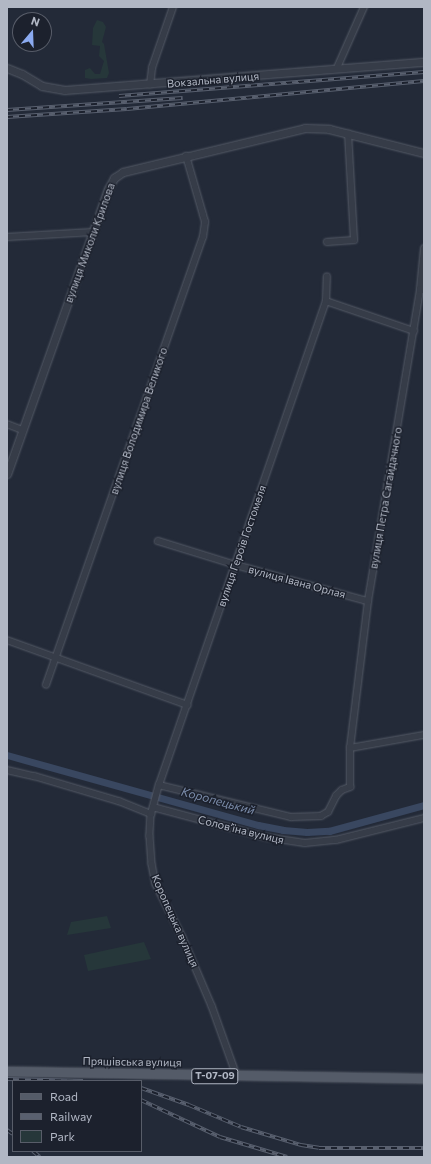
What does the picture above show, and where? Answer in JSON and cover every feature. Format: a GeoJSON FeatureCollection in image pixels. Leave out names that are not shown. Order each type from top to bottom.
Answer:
{"type":"FeatureCollection","features":[{"type":"Feature","properties":{"kind":"main road","name":"Пряшівська вулиця"},"geometry":{"type":"LineString","coordinates":[[7,1071],[424,1078]]}},
{"type":"Feature","properties":{"kind":"street"},"geometry":{"type":"LineString","coordinates":[[150,85],[152,68],[173,7]]}},
{"type":"Feature","properties":{"kind":"street"},"geometry":{"type":"LineString","coordinates":[[337,68],[364,7]]}},
{"type":"Feature","properties":{"kind":"street","name":"Вокзальна вулиця"},"geometry":{"type":"LineString","coordinates":[[7,68],[22,74],[42,86],[57,90],[150,85],[337,68],[424,62]]}},
{"type":"Feature","properties":{"kind":"street","name":"вулиця Миколи Крилова"},"geometry":{"type":"LineString","coordinates":[[7,474],[93,232],[114,178],[124,172],[304,128],[329,129],[424,153]]}},
{"type":"Feature","properties":{"kind":"street"},"geometry":{"type":"LineString","coordinates":[[327,242],[354,240],[348,134]]}},
{"type":"Feature","properties":{"kind":"street","name":"вулиця Володимира Великого"},"geometry":{"type":"LineString","coordinates":[[46,685],[203,237],[205,222],[186,156]]}},
{"type":"Feature","properties":{"kind":"street"},"geometry":{"type":"LineString","coordinates":[[7,237],[93,232]]}},
{"type":"Feature","properties":{"kind":"street","name":"вулиця Петра Сагайдачного"},"geometry":{"type":"LineString","coordinates":[[159,785],[291,817],[322,816],[328,812],[336,796],[342,790],[350,787],[350,748],[368,601],[422,289],[424,248]]}},
{"type":"Feature","properties":{"kind":"street","name":"вулиця Героїв Гостомеля"},"geometry":{"type":"LineString","coordinates":[[151,814],[156,792],[188,705],[326,301],[327,277]]}},
{"type":"Feature","properties":{"kind":"street"},"geometry":{"type":"LineString","coordinates":[[326,301],[414,331]]}},
{"type":"Feature","properties":{"kind":"street"},"geometry":{"type":"LineString","coordinates":[[7,424],[23,430]]}},
{"type":"Feature","properties":{"kind":"street","name":"вулиця Івана Орлая"},"geometry":{"type":"LineString","coordinates":[[158,540],[236,565],[368,601]]}},
{"type":"Feature","properties":{"kind":"street"},"geometry":{"type":"LineString","coordinates":[[7,640],[188,705]]}},
{"type":"Feature","properties":{"kind":"street"},"geometry":{"type":"LineString","coordinates":[[350,748],[424,735]]}},
{"type":"Feature","properties":{"kind":"street"},"geometry":{"type":"LineString","coordinates":[[7,770],[34,776],[119,802],[151,814]]}},
{"type":"Feature","properties":{"kind":"street","name":"Соловʼїна вулиця"},"geometry":{"type":"LineString","coordinates":[[153,807],[265,837],[305,843],[336,840],[424,818]]}},
{"type":"Feature","properties":{"kind":"street","name":"Коропецька вулиця"},"geometry":{"type":"LineString","coordinates":[[151,814],[150,836],[152,864],[156,884],[183,938],[209,999],[237,1076]]}},
{"type":"Feature","properties":{"kind":"green space"},"geometry":{"type":"Polygon","coordinates":[[[97,20],[103,22],[106,27],[102,42],[104,44],[109,73],[107,78],[91,79],[85,78],[85,70],[90,68],[95,74],[100,74],[104,61],[99,56],[100,46],[92,45],[93,28],[97,20]]]}},
{"type":"Feature","properties":{"kind":"green space"},"geometry":{"type":"Polygon","coordinates":[[[107,916],[111,928],[67,935],[71,922],[107,916]]]}},
{"type":"Feature","properties":{"kind":"green space"},"geometry":{"type":"Polygon","coordinates":[[[144,942],[151,959],[88,971],[84,955],[144,942]]]}},
{"type":"Feature","properties":{"kind":"waterway","name":"Коропецький"},"geometry":{"type":"LineString","coordinates":[[7,755],[258,825],[283,830],[307,832],[329,831],[424,805]]}},
{"type":"Feature","properties":{"kind":"railway"},"geometry":{"type":"LineString","coordinates":[[119,96],[424,72]]}},
{"type":"Feature","properties":{"kind":"railway"},"geometry":{"type":"LineString","coordinates":[[7,117],[127,109],[424,81]]}},
{"type":"Feature","properties":{"kind":"railway"},"geometry":{"type":"LineString","coordinates":[[7,110],[183,98]]}},
{"type":"Feature","properties":{"kind":"railway"},"geometry":{"type":"LineString","coordinates":[[7,1079],[45,1080]]}},
{"type":"Feature","properties":{"kind":"railway"},"geometry":{"type":"LineString","coordinates":[[142,1088],[189,1105],[241,1127],[301,1145],[319,1148],[424,1148]]}},
{"type":"Feature","properties":{"kind":"railway"},"geometry":{"type":"LineString","coordinates":[[142,1100],[220,1137],[287,1157]]}},
{"type":"Feature","properties":{"kind":"railway"},"geometry":{"type":"LineString","coordinates":[[7,1130],[12,1133]]}},
{"type":"Feature","properties":{"kind":"railway"},"geometry":{"type":"LineString","coordinates":[[34,1152],[40,1157]]}}]}
